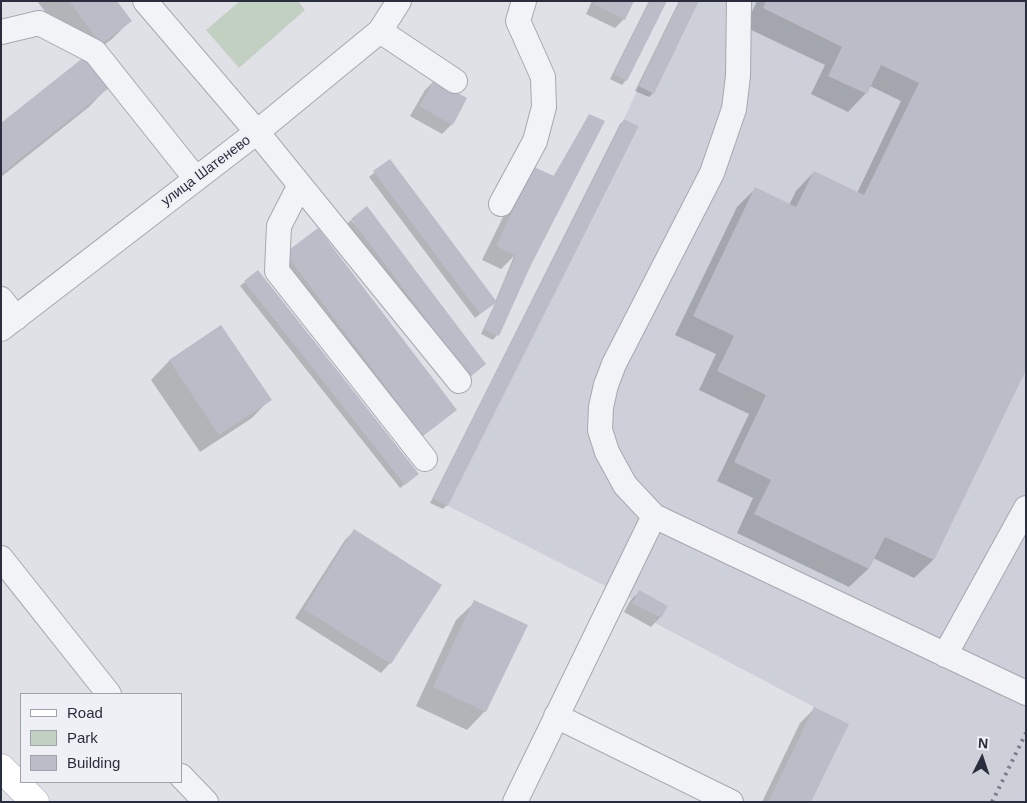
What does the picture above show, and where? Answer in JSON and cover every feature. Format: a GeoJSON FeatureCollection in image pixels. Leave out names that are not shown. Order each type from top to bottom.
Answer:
{"type":"FeatureCollection","features":[{"type":"Feature","properties":{"kind":"main road"},"geometry":{"type":"LineString","coordinates":[[1,768],[35,802]]}},
{"type":"Feature","properties":{"kind":"street"},"geometry":{"type":"LineString","coordinates":[[145,1],[257,132],[460,381]]}},
{"type":"Feature","properties":{"kind":"street","name":"улица Шатенево"},"geometry":{"type":"LineString","coordinates":[[8,323],[257,132],[380,32],[399,1]]}},
{"type":"Feature","properties":{"kind":"street"},"geometry":{"type":"LineString","coordinates":[[501,204],[535,141],[544,108],[543,77],[518,21],[524,1]]}},
{"type":"Feature","properties":{"kind":"street"},"geometry":{"type":"LineString","coordinates":[[739,1],[738,76],[734,109],[712,173],[614,364],[606,385],[601,407],[600,430],[607,452],[625,485],[654,516],[1026,693]]}},
{"type":"Feature","properties":{"kind":"street"},"geometry":{"type":"LineString","coordinates":[[1,32],[39,23],[95,52],[196,179]]}},
{"type":"Feature","properties":{"kind":"street"},"geometry":{"type":"LineString","coordinates":[[380,32],[455,81]]}},
{"type":"Feature","properties":{"kind":"street"},"geometry":{"type":"LineString","coordinates":[[300,185],[279,226],[276,271],[425,458]]}},
{"type":"Feature","properties":{"kind":"street"},"geometry":{"type":"LineString","coordinates":[[1,299],[8,323]]}},
{"type":"Feature","properties":{"kind":"street"},"geometry":{"type":"LineString","coordinates":[[945,655],[1026,508]]}},
{"type":"Feature","properties":{"kind":"street"},"geometry":{"type":"LineString","coordinates":[[515,802],[654,516]]}},
{"type":"Feature","properties":{"kind":"street"},"geometry":{"type":"LineString","coordinates":[[1,558],[108,693]]}},
{"type":"Feature","properties":{"kind":"street"},"geometry":{"type":"LineString","coordinates":[[556,716],[731,802]]}},
{"type":"Feature","properties":{"kind":"street"},"geometry":{"type":"LineString","coordinates":[[182,777],[206,802]]}},
{"type":"Feature","properties":{"kind":"shaded area"},"geometry":{"type":"Polygon","coordinates":[[[699,1],[1026,1],[1026,802],[768,802],[814,707],[655,623],[658,616],[633,600],[448,506],[639,126],[624,119],[639,86],[654,93],[699,1]]]}},
{"type":"Feature","properties":{"kind":"green space"},"geometry":{"type":"Polygon","coordinates":[[[240,1],[298,1],[305,10],[239,68],[206,30],[240,1]]]}},
{"type":"Feature","properties":{"kind":"building"},"geometry":{"type":"Polygon","coordinates":[[[69,1],[117,1],[132,21],[101,44],[69,1]]]}},
{"type":"Feature","properties":{"kind":"building"},"geometry":{"type":"Polygon","coordinates":[[[596,1],[634,1],[625,20],[594,4],[596,1]]]}},
{"type":"Feature","properties":{"kind":"building"},"geometry":{"type":"Polygon","coordinates":[[[650,1],[667,1],[627,81],[614,74],[650,1]]]}},
{"type":"Feature","properties":{"kind":"building"},"geometry":{"type":"Polygon","coordinates":[[[680,1],[699,1],[654,94],[639,86],[680,1]]]}},
{"type":"Feature","properties":{"kind":"building"},"geometry":{"type":"Polygon","coordinates":[[[766,1],[1026,1],[1026,370],[934,560],[885,537],[869,569],[754,514],[771,480],[734,462],[766,395],[717,371],[734,336],[693,316],[755,187],[796,207],[814,171],[864,195],[919,83],[881,65],[867,94],[828,76],[842,47],[763,8],[766,1]]]}},
{"type":"Feature","properties":{"kind":"building"},"geometry":{"type":"Polygon","coordinates":[[[84,57],[109,88],[1,174],[1,123],[84,57]]]}},
{"type":"Feature","properties":{"kind":"building"},"geometry":{"type":"Polygon","coordinates":[[[434,80],[467,98],[453,125],[419,106],[434,80]]]}},
{"type":"Feature","properties":{"kind":"building"},"geometry":{"type":"Polygon","coordinates":[[[589,114],[605,121],[531,265],[499,336],[484,329],[516,256],[496,246],[534,167],[554,176],[589,114]]]}},
{"type":"Feature","properties":{"kind":"building"},"geometry":{"type":"Polygon","coordinates":[[[624,119],[639,126],[448,506],[433,498],[624,119]]]}},
{"type":"Feature","properties":{"kind":"building"},"geometry":{"type":"Polygon","coordinates":[[[390,159],[497,302],[480,314],[373,171],[390,159]]]}},
{"type":"Feature","properties":{"kind":"building"},"geometry":{"type":"Polygon","coordinates":[[[367,206],[486,364],[470,377],[351,219],[367,206]]]}},
{"type":"Feature","properties":{"kind":"building"},"geometry":{"type":"Polygon","coordinates":[[[318,228],[457,410],[423,436],[285,253],[318,228]]]}},
{"type":"Feature","properties":{"kind":"building"},"geometry":{"type":"Polygon","coordinates":[[[258,270],[419,474],[405,485],[244,281],[258,270]]]}},
{"type":"Feature","properties":{"kind":"building"},"geometry":{"type":"Polygon","coordinates":[[[221,325],[272,400],[219,435],[169,360],[221,325]]]}},
{"type":"Feature","properties":{"kind":"building"},"geometry":{"type":"Polygon","coordinates":[[[354,529],[442,585],[391,664],[304,609],[354,529]]]}},
{"type":"Feature","properties":{"kind":"building"},"geometry":{"type":"Polygon","coordinates":[[[639,590],[668,606],[661,618],[632,603],[639,590]]]}},
{"type":"Feature","properties":{"kind":"building"},"geometry":{"type":"Polygon","coordinates":[[[474,600],[528,625],[486,712],[433,687],[474,600]]]}},
{"type":"Feature","properties":{"kind":"building"},"geometry":{"type":"Polygon","coordinates":[[[814,707],[849,724],[811,802],[768,802],[814,707]]]}},
{"type":"Feature","properties":{"kind":"railway"},"geometry":{"type":"LineString","coordinates":[[992,802],[1026,733]]}}]}
